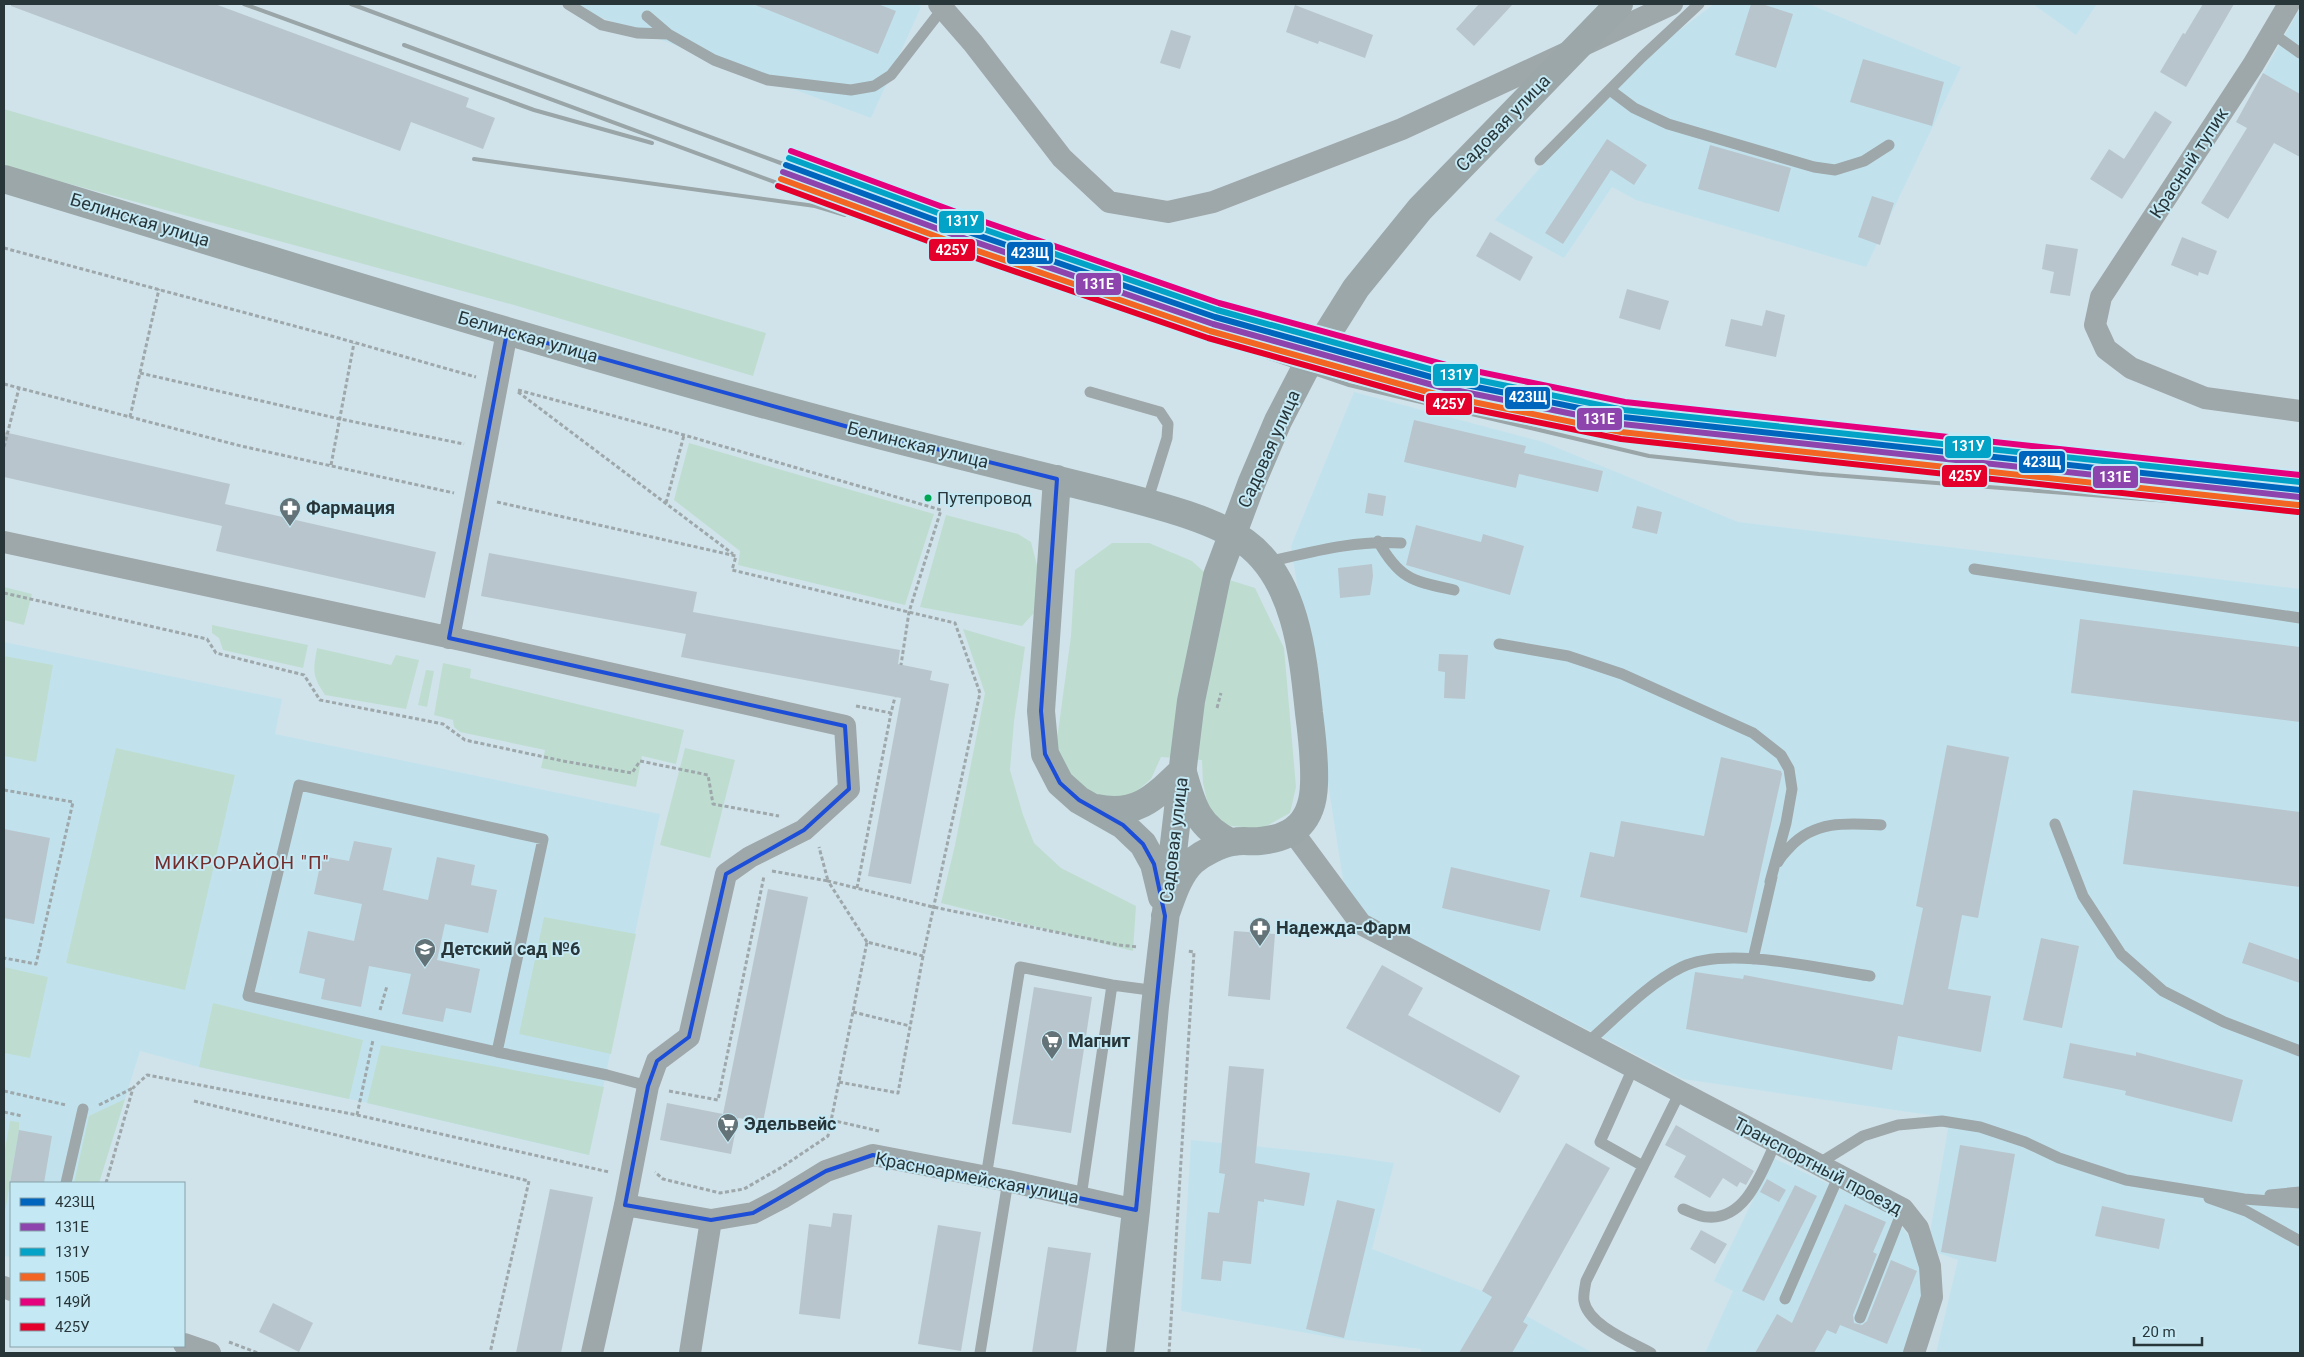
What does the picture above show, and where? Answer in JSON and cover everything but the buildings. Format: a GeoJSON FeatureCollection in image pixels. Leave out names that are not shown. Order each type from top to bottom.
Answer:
{"type":"FeatureCollection","features":[{"type":"Feature","properties":{"kind":"main road","name":"Садовая улица"},"geometry":{"type":"LineString","coordinates":[[1156,998],[1191,700],[1217,576],[1252,482],[1278,421],[1304,371],[1356,288],[1420,209],[1619,4]]}},
{"type":"Feature","properties":{"kind":"main road","name":"Белинская улица"},"geometry":{"type":"LineString","coordinates":[[4,179],[507,332],[852,428],[1147,502],[1205,522],[1245,541],[1266,562],[1284,592],[1293,617],[1306,681],[1314,786],[1310,809],[1303,822],[1293,832]]}},
{"type":"Feature","properties":{"kind":"main road"},"geometry":{"type":"LineString","coordinates":[[1057,479],[1046,628],[1041,732],[1045,754],[1060,782],[1079,800],[1123,825],[1143,844],[1154,864],[1165,916]]}},
{"type":"Feature","properties":{"kind":"main road"},"geometry":{"type":"LineString","coordinates":[[1094,808],[1123,811],[1138,807],[1163,789],[1183,764]]}},
{"type":"Feature","properties":{"kind":"main road"},"geometry":{"type":"LineString","coordinates":[[1183,764],[1194,805],[1204,824],[1214,834],[1230,842]]}},
{"type":"Feature","properties":{"kind":"main road"},"geometry":{"type":"LineString","coordinates":[[1165,916],[1176,887],[1188,866],[1197,858],[1230,842],[1280,838],[1293,832]]}},
{"type":"Feature","properties":{"kind":"main road"},"geometry":{"type":"LineString","coordinates":[[1120,1353],[1156,998]]}},
{"type":"Feature","properties":{"kind":"street"},"geometry":{"type":"LineString","coordinates":[[941,6],[1062,158],[1109,202],[1168,212],[1213,202],[1402,129],[1672,4]]}},
{"type":"Feature","properties":{"kind":"street","name":"Красный тупик"},"geometry":{"type":"LineString","coordinates":[[2289,4],[2101,297],[2096,325],[2106,349],[2131,368],[2206,398],[2300,411]]}},
{"type":"Feature","properties":{"kind":"street"},"geometry":{"type":"LineString","coordinates":[[449,638],[507,332]]}},
{"type":"Feature","properties":{"kind":"street"},"geometry":{"type":"LineString","coordinates":[[4,542],[845,726],[849,789],[804,830],[750,857],[726,874],[690,1038],[657,1061],[657,1088],[629,1176],[625,1205],[592,1353]]}},
{"type":"Feature","properties":{"kind":"street","name":"Транспортный проезд"},"geometry":{"type":"LineString","coordinates":[[1293,832],[1361,924],[1903,1208],[1918,1228],[1930,1266],[1932,1297],[1914,1353]]}},
{"type":"Feature","properties":{"kind":"street","name":"Красноармейская улица"},"geometry":{"type":"LineString","coordinates":[[625,1205],[711,1220],[753,1213],[826,1172],[873,1155],[997,1179],[1136,1210]]}},
{"type":"Feature","properties":{"kind":"street"},"geometry":{"type":"LineString","coordinates":[[690,1353],[711,1220]]}},
{"type":"Feature","properties":{"kind":"street"},"geometry":{"type":"LineString","coordinates":[[185,1344],[210,1353]]}},
{"type":"Feature","properties":{"kind":"lane"},"geometry":{"type":"LineString","coordinates":[[568,4],[602,25],[637,33],[668,34]]}},
{"type":"Feature","properties":{"kind":"lane"},"geometry":{"type":"LineString","coordinates":[[1540,160],[1699,4]]}},
{"type":"Feature","properties":{"kind":"lane"},"geometry":{"type":"LineString","coordinates":[[648,16],[668,34],[714,60],[768,80],[852,90],[874,86],[891,75],[941,6]]}},
{"type":"Feature","properties":{"kind":"lane"},"geometry":{"type":"LineString","coordinates":[[2272,33],[2300,53]]}},
{"type":"Feature","properties":{"kind":"lane"},"geometry":{"type":"LineString","coordinates":[[1610,90],[1634,108],[1668,124],[1814,167],[1835,170],[1864,162],[1889,145]]}},
{"type":"Feature","properties":{"kind":"lane"},"geometry":{"type":"LineString","coordinates":[[1090,392],[1160,412],[1168,424],[1168,438],[1147,502]]}},
{"type":"Feature","properties":{"kind":"lane"},"geometry":{"type":"LineString","coordinates":[[1378,541],[1389,560],[1401,573],[1419,582],[1454,590]]}},
{"type":"Feature","properties":{"kind":"lane"},"geometry":{"type":"LineString","coordinates":[[1266,562],[1337,546],[1378,541],[1401,543]]}},
{"type":"Feature","properties":{"kind":"lane"},"geometry":{"type":"LineString","coordinates":[[1974,570],[2300,618]]}},
{"type":"Feature","properties":{"kind":"lane"},"geometry":{"type":"LineString","coordinates":[[1499,644],[1568,656],[1622,674],[1753,733],[1782,755],[1789,769],[1792,788],[1786,823],[1770,882],[1753,959]]}},
{"type":"Feature","properties":{"kind":"lane"},"geometry":{"type":"LineString","coordinates":[[497,1052],[543,839],[299,785],[248,996],[376,1026],[497,1052],[607,1075],[657,1088]]}},
{"type":"Feature","properties":{"kind":"lane"},"geometry":{"type":"LineString","coordinates":[[1770,882],[1781,857],[1798,838],[1818,827],[1843,822],[1881,825]]}},
{"type":"Feature","properties":{"kind":"lane"},"geometry":{"type":"LineString","coordinates":[[2056,824],[2083,896],[2121,954],[2163,991],[2224,1022],[2300,1051]]}},
{"type":"Feature","properties":{"kind":"lane"},"geometry":{"type":"LineString","coordinates":[[1587,1043],[1655,985],[1683,967],[1714,958],[1740,957],[1870,976]]}},
{"type":"Feature","properties":{"kind":"lane"},"geometry":{"type":"LineString","coordinates":[[980,1353],[1020,968],[1112,985],[1156,998]]}},
{"type":"Feature","properties":{"kind":"lane"},"geometry":{"type":"LineString","coordinates":[[1081,1197],[1112,985]]}},
{"type":"Feature","properties":{"kind":"lane"},"geometry":{"type":"LineString","coordinates":[[1629,1066],[1600,1142],[1643,1166]]}},
{"type":"Feature","properties":{"kind":"lane"},"geometry":{"type":"LineString","coordinates":[[1651,1353],[1601,1325],[1588,1313],[1583,1300],[1586,1281],[1680,1092]]}},
{"type":"Feature","properties":{"kind":"lane"},"geometry":{"type":"LineString","coordinates":[[66,1182],[83,1109]]}},
{"type":"Feature","properties":{"kind":"lane"},"geometry":{"type":"LineString","coordinates":[[1818,1164],[1863,1136],[1898,1125],[1942,1121],[1980,1127],[2025,1142],[2059,1158],[2126,1180],[2244,1199],[2300,1203]]}},
{"type":"Feature","properties":{"kind":"lane"},"geometry":{"type":"LineString","coordinates":[[1683,1209],[1708,1218],[1724,1216],[1737,1209],[1749,1195],[1776,1142]]}},
{"type":"Feature","properties":{"kind":"lane"},"geometry":{"type":"LineString","coordinates":[[1785,1299],[1839,1175]]}},
{"type":"Feature","properties":{"kind":"lane"},"geometry":{"type":"LineString","coordinates":[[2183,1189],[2246,1211],[2300,1241]]}},
{"type":"Feature","properties":{"kind":"lane"},"geometry":{"type":"LineString","coordinates":[[2244,1199],[2300,1192]]}},
{"type":"Feature","properties":{"kind":"lane"},"geometry":{"type":"LineString","coordinates":[[1860,1318],[1903,1208]]}},
{"type":"Feature","properties":{"kind":"path"},"geometry":{"type":"LineString","coordinates":[[130,417],[159,290]]}},
{"type":"Feature","properties":{"kind":"path"},"geometry":{"type":"LineString","coordinates":[[331,465],[354,343]]}},
{"type":"Feature","properties":{"kind":"path"},"geometry":{"type":"LineString","coordinates":[[140,373],[340,419],[485,449]]}},
{"type":"Feature","properties":{"kind":"path"},"geometry":{"type":"LineString","coordinates":[[4,384],[241,446],[736,556]]}},
{"type":"Feature","properties":{"kind":"path"},"geometry":{"type":"LineString","coordinates":[[4,448],[18,388]]}},
{"type":"Feature","properties":{"kind":"path"},"geometry":{"type":"LineString","coordinates":[[513,388],[736,556]]}},
{"type":"Feature","properties":{"kind":"path"},"geometry":{"type":"LineString","coordinates":[[666,503],[684,435]]}},
{"type":"Feature","properties":{"kind":"path"},"geometry":{"type":"LineString","coordinates":[[736,556],[732,570],[955,623],[980,693],[922,956],[898,1093],[839,1082]]}},
{"type":"Feature","properties":{"kind":"path"},"geometry":{"type":"LineString","coordinates":[[4,593],[207,639],[216,653],[304,675],[320,700],[442,724],[465,740],[563,761],[632,773],[640,761],[708,775],[713,804],[812,823],[828,881],[867,942],[922,956]]}},
{"type":"Feature","properties":{"kind":"path"},"geometry":{"type":"LineString","coordinates":[[901,665],[909,612]]}},
{"type":"Feature","properties":{"kind":"path"},"geometry":{"type":"LineString","coordinates":[[857,888],[892,713]]}},
{"type":"Feature","properties":{"kind":"path"},"geometry":{"type":"LineString","coordinates":[[4,790],[73,802],[36,964],[4,958]]}},
{"type":"Feature","properties":{"kind":"path"},"geometry":{"type":"LineString","coordinates":[[657,1088],[718,1100],[765,870],[828,881],[933,907],[1119,945],[1194,952],[1169,1353]]}},
{"type":"Feature","properties":{"kind":"path"},"geometry":{"type":"LineString","coordinates":[[652,1169],[663,1179],[720,1193],[744,1189],[782,1167],[828,1136],[867,942]]}},
{"type":"Feature","properties":{"kind":"path"},"geometry":{"type":"LineString","coordinates":[[357,1115],[376,1026],[387,986]]}},
{"type":"Feature","properties":{"kind":"path"},"geometry":{"type":"LineString","coordinates":[[853,1012],[910,1026]]}},
{"type":"Feature","properties":{"kind":"path"},"geometry":{"type":"LineString","coordinates":[[4,1091],[83,1109],[93,1108],[133,1088],[146,1075],[357,1115],[629,1176]]}},
{"type":"Feature","properties":{"kind":"path"},"geometry":{"type":"LineString","coordinates":[[106,1182],[133,1088]]}},
{"type":"Feature","properties":{"kind":"path"},"geometry":{"type":"LineString","coordinates":[[194,1101],[529,1181],[490,1353]]}},
{"type":"Feature","properties":{"kind":"path"},"geometry":{"type":"LineString","coordinates":[[4,1112],[22,1116]]}},
{"type":"Feature","properties":{"kind":"highlighted area"},"geometry":{"type":"Polygon","coordinates":[[[507,332],[852,428],[1057,479],[1041,711],[1045,754],[1060,783],[1079,800],[1123,825],[1143,844],[1154,864],[1165,916],[1136,1210],[873,1155],[826,1171],[753,1213],[711,1220],[625,1205],[648,1086],[657,1061],[689,1037],[726,874],[804,830],[849,789],[845,726],[449,638],[507,332]]]}},
{"type":"Feature","properties":{"kind":"shaded area"},"geometry":{"type":"Polygon","coordinates":[[[565,4],[917,4],[921,7],[871,118],[565,4]]]}},
{"type":"Feature","properties":{"kind":"shaded area"},"geometry":{"type":"Polygon","coordinates":[[[1714,4],[1809,4],[1961,67],[1866,267],[1636,200],[1612,187],[1564,258],[1495,220],[1620,75],[1714,4]]]}},
{"type":"Feature","properties":{"kind":"shaded area"},"geometry":{"type":"Polygon","coordinates":[[[2033,4],[2097,4],[2076,35],[2033,4]]]}},
{"type":"Feature","properties":{"kind":"shaded area"},"geometry":{"type":"Polygon","coordinates":[[[2300,8],[2300,157],[2236,122],[2300,8]]]}},
{"type":"Feature","properties":{"kind":"shaded area"},"geometry":{"type":"Polygon","coordinates":[[[1354,392],[1543,442],[1738,522],[2300,589],[2300,1353],[1936,1353],[1958,1260],[1927,1249],[1950,1118],[1683,1079],[1347,905],[1291,546],[1354,392]]]}},
{"type":"Feature","properties":{"kind":"shaded area"},"geometry":{"type":"Polygon","coordinates":[[[4,642],[282,699],[275,734],[660,814],[589,1155],[359,1101],[199,1067],[140,1051],[99,1182],[10,1182],[10,1257],[4,1256],[4,642]]]}},
{"type":"Feature","properties":{"kind":"shaded area"},"geometry":{"type":"Polygon","coordinates":[[[1191,1140],[1332,1154],[1394,1163],[1372,1249],[1482,1291],[1593,1353],[1421,1353],[1421,1349],[1347,1340],[1181,1311],[1191,1140]]]}},
{"type":"Feature","properties":{"kind":"shaded area"},"geometry":{"type":"Polygon","coordinates":[[[1773,1158],[1891,1213],[1907,1234],[1921,1263],[1922,1291],[1904,1353],[1705,1353],[1733,1291],[1714,1281],[1773,1158]]]}},
{"type":"Feature","properties":{"kind":"green space"},"geometry":{"type":"Polygon","coordinates":[[[4,109],[766,333],[753,376],[514,305],[4,166],[4,109]]]}},
{"type":"Feature","properties":{"kind":"green space"},"geometry":{"type":"Polygon","coordinates":[[[689,443],[934,514],[905,605],[738,565],[740,551],[674,500],[689,443]]]}},
{"type":"Feature","properties":{"kind":"green space"},"geometry":{"type":"Polygon","coordinates":[[[946,515],[1018,534],[1031,542],[1040,577],[1034,613],[1022,626],[920,607],[946,515]]]}},
{"type":"Feature","properties":{"kind":"green space"},"geometry":{"type":"Polygon","coordinates":[[[1112,543],[1149,543],[1192,561],[1204,572],[1255,588],[1284,648],[1296,787],[1290,813],[1261,829],[1223,825],[1209,810],[1203,783],[1202,760],[1161,757],[1151,779],[1126,800],[1096,801],[1067,775],[1056,747],[1071,636],[1075,570],[1112,543]]]}},
{"type":"Feature","properties":{"kind":"green space"},"geometry":{"type":"Polygon","coordinates":[[[4,587],[32,594],[24,625],[4,620],[4,587]]]}},
{"type":"Feature","properties":{"kind":"green space"},"geometry":{"type":"Polygon","coordinates":[[[212,625],[308,645],[303,668],[223,650],[219,638],[212,633],[212,625]]]}},
{"type":"Feature","properties":{"kind":"green space"},"geometry":{"type":"Polygon","coordinates":[[[963,629],[1025,647],[1014,721],[1010,770],[1023,815],[1034,843],[1061,868],[1136,906],[1133,951],[941,903],[955,845],[985,693],[963,629]]]}},
{"type":"Feature","properties":{"kind":"green space"},"geometry":{"type":"Polygon","coordinates":[[[317,648],[391,665],[396,655],[419,660],[406,709],[325,695],[315,673],[317,648]]]}},
{"type":"Feature","properties":{"kind":"green space"},"geometry":{"type":"Polygon","coordinates":[[[4,656],[53,665],[36,762],[4,756],[4,656]]]}},
{"type":"Feature","properties":{"kind":"green space"},"geometry":{"type":"Polygon","coordinates":[[[443,663],[471,669],[470,678],[684,730],[676,764],[642,756],[636,787],[541,768],[545,750],[460,732],[454,727],[453,720],[434,715],[443,663]]]}},
{"type":"Feature","properties":{"kind":"green space"},"geometry":{"type":"Polygon","coordinates":[[[426,670],[434,671],[427,707],[418,705],[426,670]]]}},
{"type":"Feature","properties":{"kind":"green space"},"geometry":{"type":"Polygon","coordinates":[[[116,748],[235,775],[185,990],[66,963],[116,748]]]}},
{"type":"Feature","properties":{"kind":"green space"},"geometry":{"type":"Polygon","coordinates":[[[685,748],[735,760],[710,858],[660,845],[685,748]]]}},
{"type":"Feature","properties":{"kind":"green space"},"geometry":{"type":"Polygon","coordinates":[[[544,917],[636,934],[611,1054],[519,1034],[544,917]]]}},
{"type":"Feature","properties":{"kind":"green space"},"geometry":{"type":"Polygon","coordinates":[[[4,967],[48,977],[30,1058],[4,1053],[4,967]]]}},
{"type":"Feature","properties":{"kind":"green space"},"geometry":{"type":"Polygon","coordinates":[[[213,1003],[363,1040],[349,1099],[199,1067],[213,1003]]]}},
{"type":"Feature","properties":{"kind":"green space"},"geometry":{"type":"Polygon","coordinates":[[[381,1045],[604,1087],[589,1155],[367,1103],[381,1045]]]}},
{"type":"Feature","properties":{"kind":"green space"},"geometry":{"type":"Polygon","coordinates":[[[125,1099],[99,1182],[74,1182],[89,1116],[125,1099]]]}},
{"type":"Feature","properties":{"kind":"green space"},"geometry":{"type":"Polygon","coordinates":[[[10,1121],[19,1122],[4,1218],[4,1155],[10,1121]]]}},
{"type":"Feature","properties":{"kind":"railway"},"geometry":{"type":"LineString","coordinates":[[244,4],[534,110],[652,143]]}},
{"type":"Feature","properties":{"kind":"railway"},"geometry":{"type":"LineString","coordinates":[[351,4],[786,165]]}},
{"type":"Feature","properties":{"kind":"railway"},"geometry":{"type":"LineString","coordinates":[[404,45],[929,239],[1122,308],[1349,385],[1649,456],[1819,474],[2300,511]]}},
{"type":"Feature","properties":{"kind":"railway"},"geometry":{"type":"LineString","coordinates":[[474,159],[815,206],[845,215]]}},
{"type":"Feature","properties":{"kind":"transit line","name":"149Й"},"geometry":{"type":"LineString","coordinates":[[791,151],[959,213],[1219,303],[1446,365],[1625,402],[2300,475]]}},
{"type":"Feature","properties":{"kind":"transit line","name":"131У"},"geometry":{"type":"LineString","coordinates":[[789,158],[957,220],[1217,310],[1444,373],[1624,410],[2300,482]]}},
{"type":"Feature","properties":{"kind":"transit line","name":"423Щ"},"geometry":{"type":"LineString","coordinates":[[786,165],[954,227],[1215,317],[1442,380],[1623,417],[2300,490]]}},
{"type":"Feature","properties":{"kind":"transit line","name":"131Е"},"geometry":{"type":"LineString","coordinates":[[783,172],[952,234],[1213,324],[1440,387],[1622,424],[2299,497]]}},
{"type":"Feature","properties":{"kind":"transit line","name":"150Б"},"geometry":{"type":"LineString","coordinates":[[781,179],[949,241],[1210,331],[1439,395],[1621,432],[2298,505]]}},
{"type":"Feature","properties":{"kind":"transit line","name":"425У"},"geometry":{"type":"LineString","coordinates":[[778,186],[947,248],[1208,338],[1437,402],[1621,439],[2298,512]]}},
{"type":"Feature","properties":{"kind":"place","name":"Путепровод"},"geometry":{"type":"Point","coordinates":[928,498]}},
{"type":"Feature","properties":{"kind":"place","name":"Фармация"},"geometry":{"type":"Point","coordinates":[290,527]}},
{"type":"Feature","properties":{"kind":"place","name":"Надежда-Фарм"},"geometry":{"type":"Point","coordinates":[1260,947]}},
{"type":"Feature","properties":{"kind":"place","name":"Детский сад №6"},"geometry":{"type":"Point","coordinates":[425,968]}},
{"type":"Feature","properties":{"kind":"place","name":"Магнит"},"geometry":{"type":"Point","coordinates":[1052,1060]}},
{"type":"Feature","properties":{"kind":"place","name":"Эдельвейс"},"geometry":{"type":"Point","coordinates":[728,1143]}},
{"type":"Feature","properties":{"kind":"district","name":"МИКРОРАЙОН \"П\""},"geometry":{"type":"Point","coordinates":[242,862]}}]}
